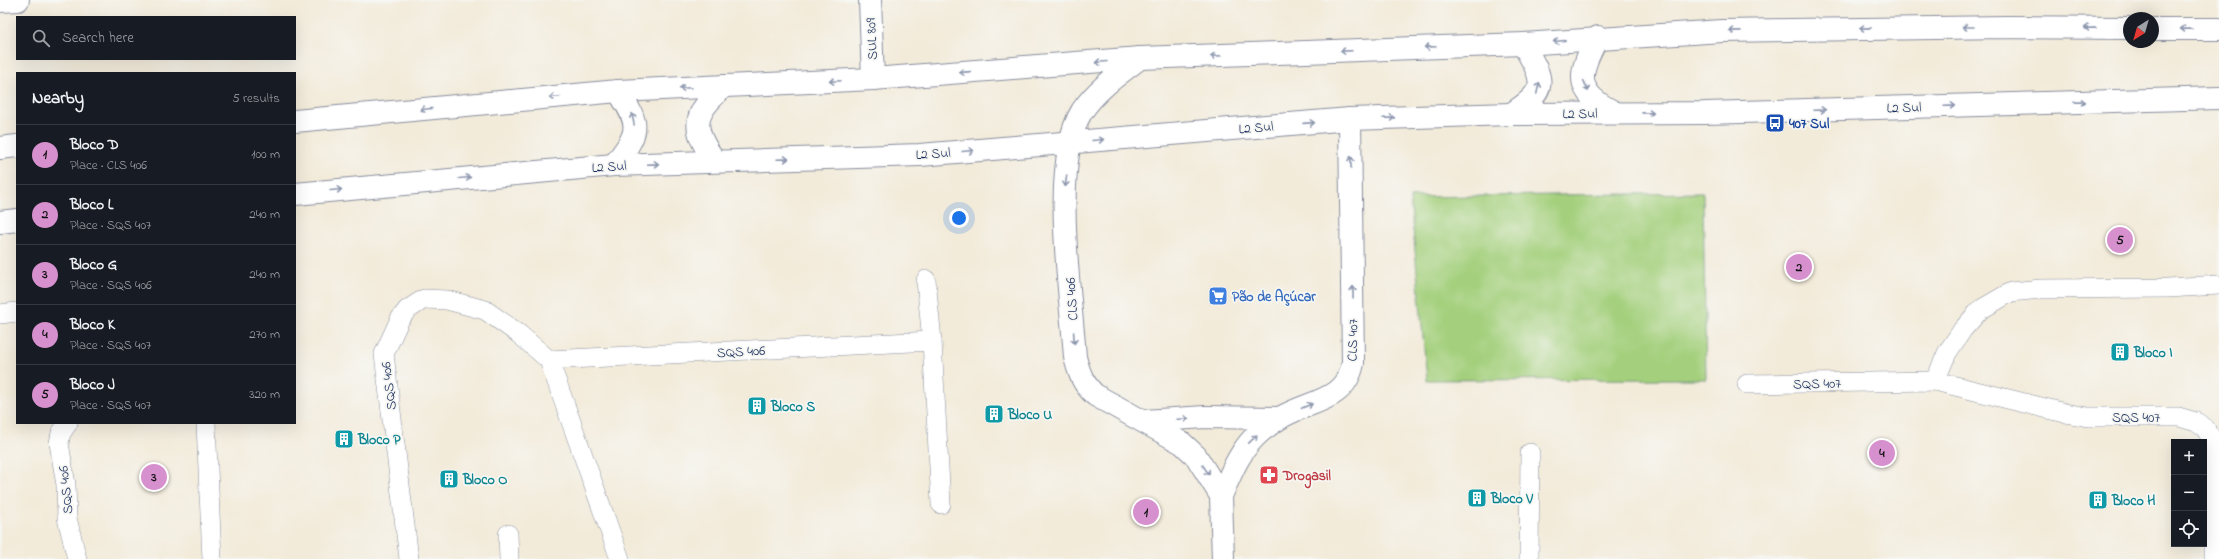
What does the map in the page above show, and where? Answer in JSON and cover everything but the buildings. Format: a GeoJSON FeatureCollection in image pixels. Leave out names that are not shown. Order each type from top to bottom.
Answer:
{"type":"FeatureCollection","features":[{"type":"Feature","properties":{"kind":"main road"},"geometry":{"type":"LineString","coordinates":[[0,2],[18,0]]}},
{"type":"Feature","properties":{"kind":"main road","name":"SUL 809"},"geometry":{"type":"LineString","coordinates":[[870,0],[873,79]]}},
{"type":"Feature","properties":{"kind":"main road"},"geometry":{"type":"LineString","coordinates":[[296,121],[618,91],[873,79],[1140,58],[1523,44],[1598,37],[1722,31],[1904,27],[2123,28]]}},
{"type":"Feature","properties":{"kind":"main road"},"geometry":{"type":"LineString","coordinates":[[2159,28],[2219,29]]}},
{"type":"Feature","properties":{"kind":"main road"},"geometry":{"type":"LineString","coordinates":[[1598,37],[1586,59],[1583,82],[1590,97],[1601,106],[1614,112]]}},
{"type":"Feature","properties":{"kind":"main road"},"geometry":{"type":"LineString","coordinates":[[1511,114],[1534,98],[1539,90],[1537,69],[1523,44]]}},
{"type":"Feature","properties":{"kind":"main road","name":"CLS 406"},"geometry":{"type":"LineString","coordinates":[[1140,58],[1114,77],[1091,100],[1082,112],[1071,142],[1064,197],[1075,357],[1079,375],[1087,388],[1095,396],[1144,421],[1182,443],[1196,456],[1221,496]]}},
{"type":"Feature","properties":{"kind":"main road"},"geometry":{"type":"LineString","coordinates":[[715,161],[703,145],[698,130],[699,117],[707,101],[724,86]]}},
{"type":"Feature","properties":{"kind":"main road"},"geometry":{"type":"LineString","coordinates":[[614,165],[629,145],[635,123],[633,113],[618,91]]}},
{"type":"Feature","properties":{"kind":"main road","name":"L2 Sul"},"geometry":{"type":"LineString","coordinates":[[296,194],[614,165],[920,154],[1350,120],[1511,114],[1614,112],[1705,113],[2219,98]]}},
{"type":"Feature","properties":{"kind":"main road","name":"CLS 407"},"geometry":{"type":"LineString","coordinates":[[1221,496],[1244,448],[1280,418],[1334,394],[1346,382],[1351,373],[1353,363],[1350,120]]}},
{"type":"Feature","properties":{"kind":"main road"},"geometry":{"type":"LineString","coordinates":[[0,148],[16,146]]}},
{"type":"Feature","properties":{"kind":"main road"},"geometry":{"type":"LineString","coordinates":[[0,222],[16,220]]}},
{"type":"Feature","properties":{"kind":"main road"},"geometry":{"type":"LineString","coordinates":[[1144,421],[1205,417],[1280,418]]}},
{"type":"Feature","properties":{"kind":"main road"},"geometry":{"type":"LineString","coordinates":[[1221,496],[1223,559]]}},
{"type":"Feature","properties":{"kind":"street"},"geometry":{"type":"LineString","coordinates":[[926,280],[932,341],[941,504]]}},
{"type":"Feature","properties":{"kind":"street"},"geometry":{"type":"LineString","coordinates":[[1935,381],[1947,353],[1963,329],[1980,310],[2011,292],[2041,289],[2168,288],[2219,285]]}},
{"type":"Feature","properties":{"kind":"street","name":"SQS 406"},"geometry":{"type":"LineString","coordinates":[[409,559],[384,354],[400,319],[407,310],[424,299],[447,300],[485,310],[519,334],[550,360],[932,341]]}},
{"type":"Feature","properties":{"kind":"street"},"geometry":{"type":"LineString","coordinates":[[0,314],[16,312]]}},
{"type":"Feature","properties":{"kind":"street"},"geometry":{"type":"LineString","coordinates":[[550,360],[620,559]]}},
{"type":"Feature","properties":{"kind":"street","name":"SQS 407"},"geometry":{"type":"LineString","coordinates":[[1747,384],[1935,381],[2064,414],[2088,416],[2178,417],[2196,422],[2205,428],[2213,441],[2213,559]]}},
{"type":"Feature","properties":{"kind":"street","name":"SQS 406"},"geometry":{"type":"LineString","coordinates":[[67,424],[61,433],[59,443],[66,485],[67,518],[77,559]]}},
{"type":"Feature","properties":{"kind":"street"},"geometry":{"type":"LineString","coordinates":[[206,424],[212,559]]}},
{"type":"Feature","properties":{"kind":"street"},"geometry":{"type":"LineString","coordinates":[[1530,453],[1530,559]]}},
{"type":"Feature","properties":{"kind":"street"},"geometry":{"type":"LineString","coordinates":[[508,534],[510,559]]}},
{"type":"Feature","properties":{"kind":"green space"},"geometry":{"type":"Polygon","coordinates":[[[1703,193],[1706,379],[1427,380],[1410,197],[1703,193]]]}},
{"type":"Feature","properties":{"kind":"place","name":"407 Sul"},"geometry":{"type":"Point","coordinates":[1775,123]}},
{"type":"Feature","properties":{"kind":"place","name":"Bloco J"},"geometry":{"type":"Point","coordinates":[2120,240]}},
{"type":"Feature","properties":{"kind":"place","name":"Bloco L"},"geometry":{"type":"Point","coordinates":[1799,267]}},
{"type":"Feature","properties":{"kind":"place","name":"Pão de Açúcar"},"geometry":{"type":"Point","coordinates":[1218,296]}},
{"type":"Feature","properties":{"kind":"place","name":"Bloco I"},"geometry":{"type":"Point","coordinates":[2120,352]}},
{"type":"Feature","properties":{"kind":"place","name":"Bloco S"},"geometry":{"type":"Point","coordinates":[757,406]}},
{"type":"Feature","properties":{"kind":"place","name":"Bloco U"},"geometry":{"type":"Point","coordinates":[994,414]}},
{"type":"Feature","properties":{"kind":"place","name":"Bloco P"},"geometry":{"type":"Point","coordinates":[344,439]}},
{"type":"Feature","properties":{"kind":"place","name":"Bloco K"},"geometry":{"type":"Point","coordinates":[1882,453]}},
{"type":"Feature","properties":{"kind":"place","name":"Drogasil"},"geometry":{"type":"Point","coordinates":[1269,475]}},
{"type":"Feature","properties":{"kind":"place","name":"Bloco G"},"geometry":{"type":"Point","coordinates":[154,477]}},
{"type":"Feature","properties":{"kind":"place","name":"Bloco O"},"geometry":{"type":"Point","coordinates":[449,479]}},
{"type":"Feature","properties":{"kind":"place","name":"Bloco V"},"geometry":{"type":"Point","coordinates":[1477,498]}},
{"type":"Feature","properties":{"kind":"place","name":"Bloco H"},"geometry":{"type":"Point","coordinates":[2098,500]}},
{"type":"Feature","properties":{"kind":"place","name":"Bloco D"},"geometry":{"type":"Point","coordinates":[1146,512]}}]}
